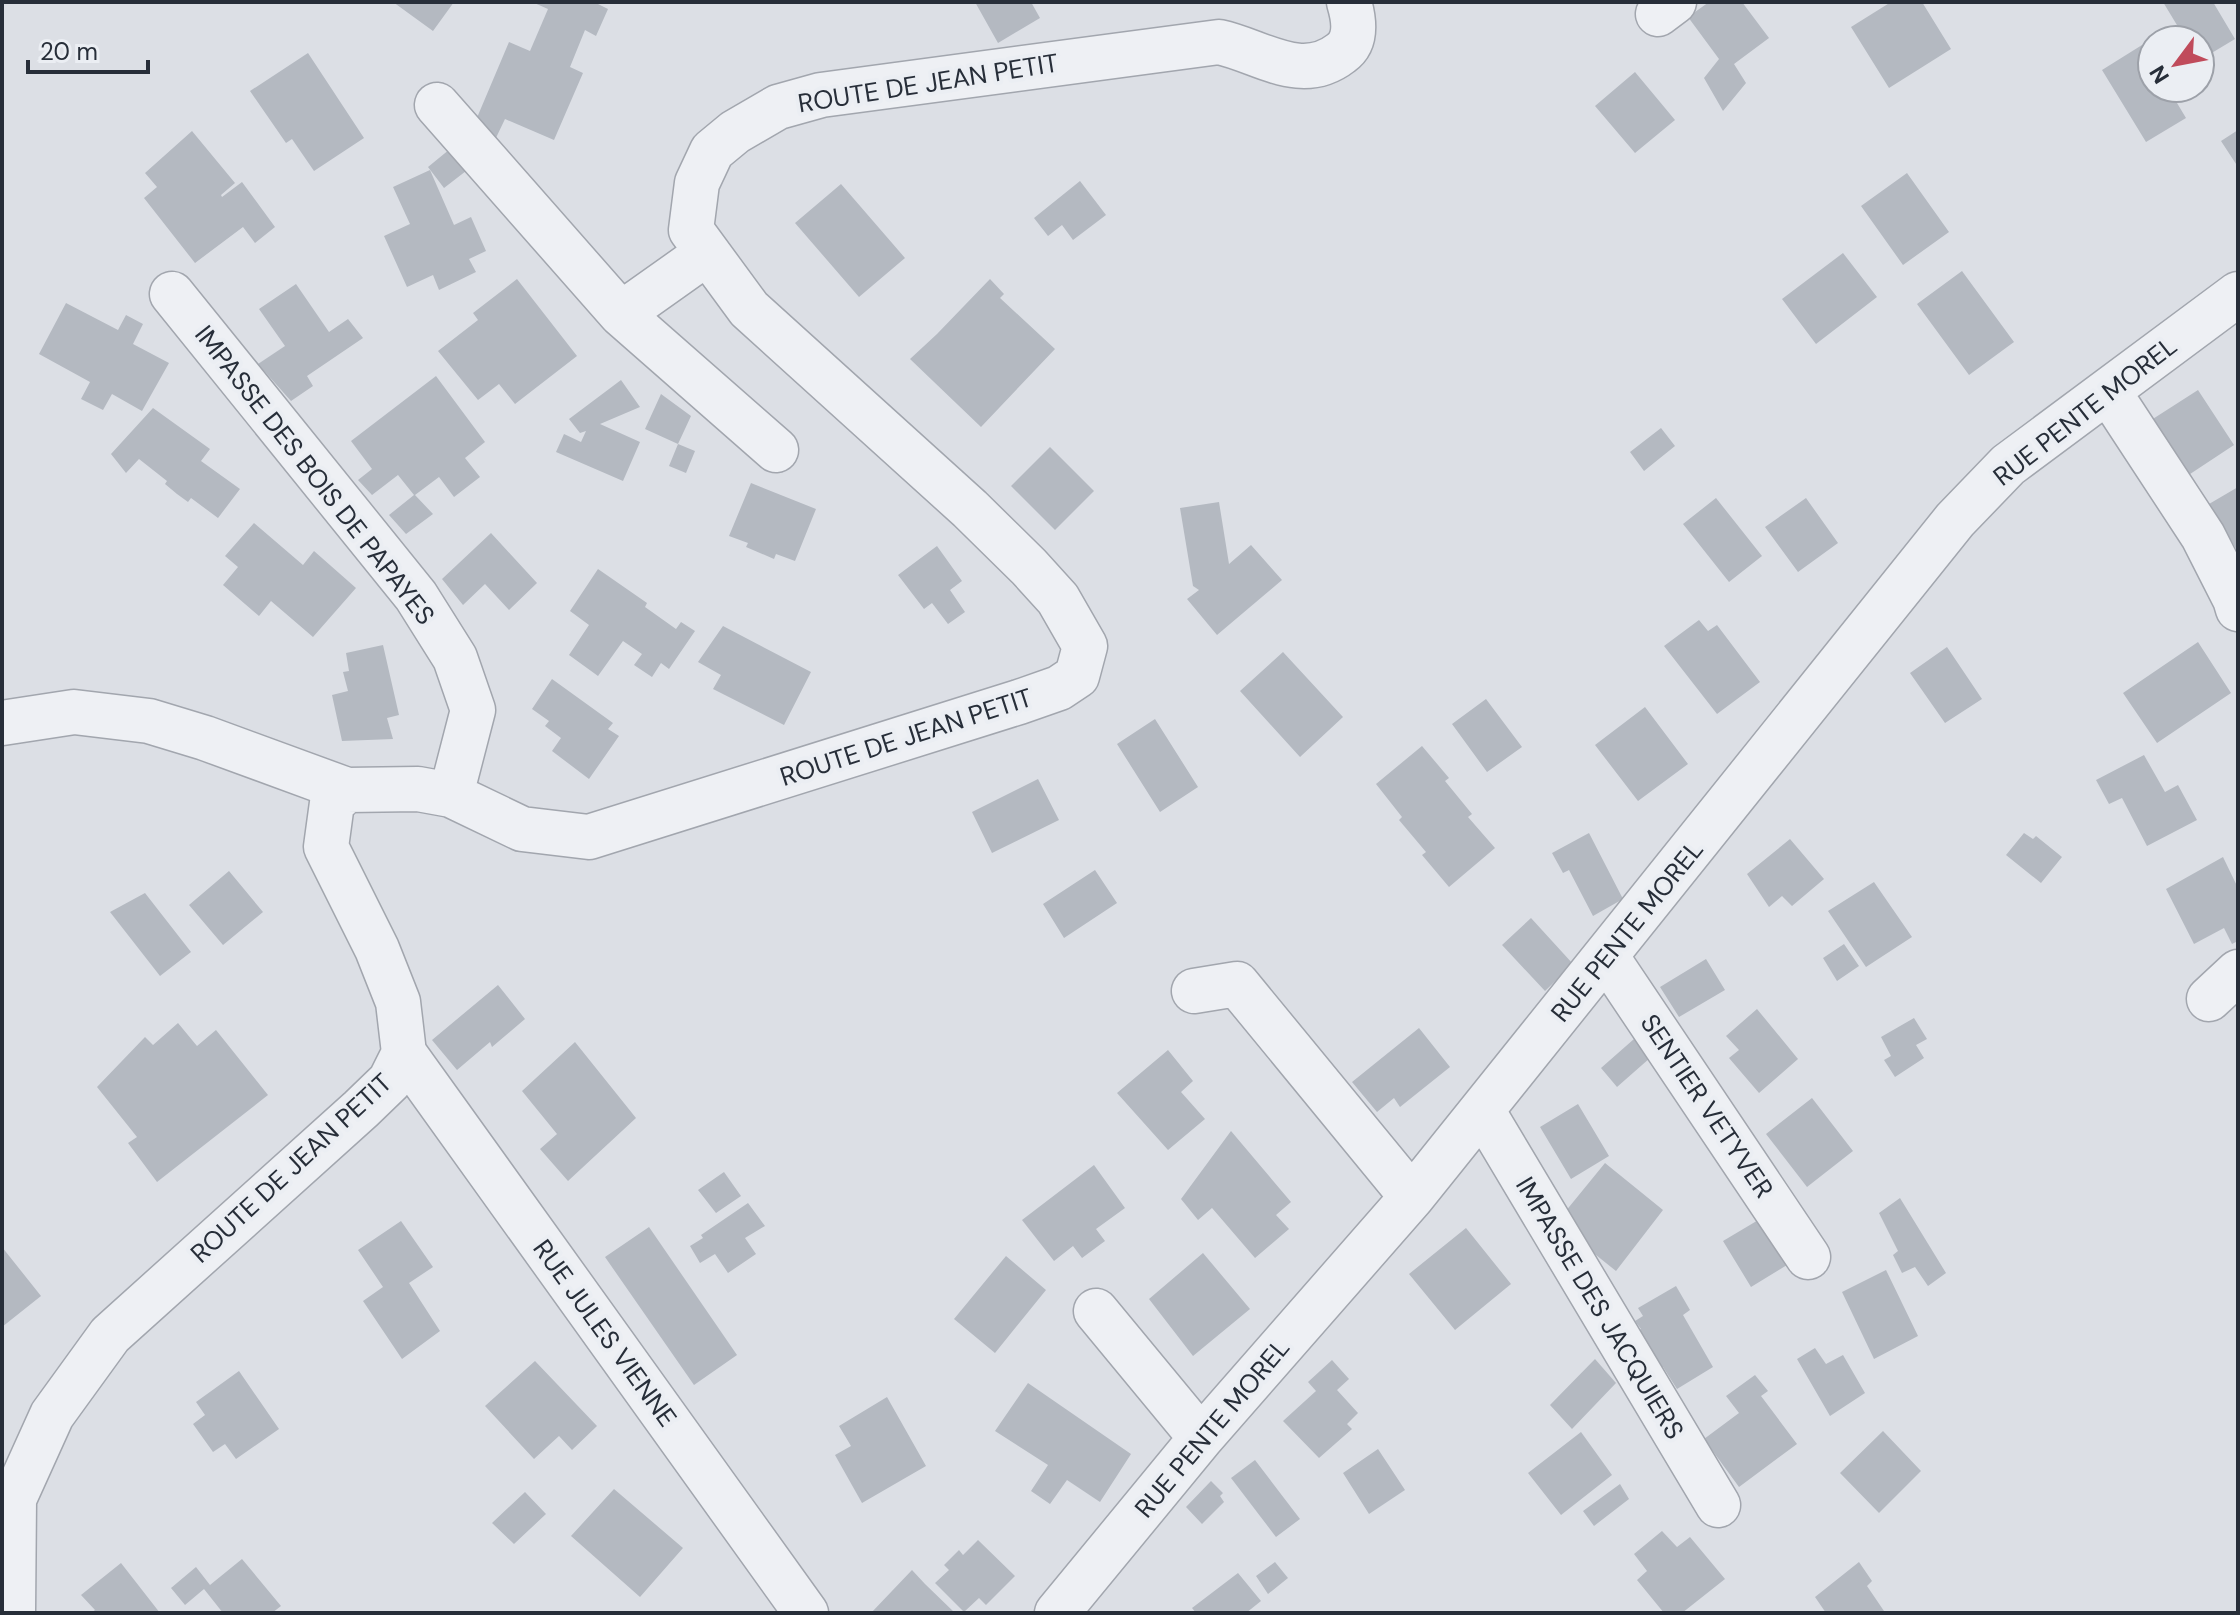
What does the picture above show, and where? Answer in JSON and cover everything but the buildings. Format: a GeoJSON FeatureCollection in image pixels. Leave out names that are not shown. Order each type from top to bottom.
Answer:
{"type":"FeatureCollection","features":[{"type":"Feature","properties":{"kind":"street","name":"ROUTE DE JEAN PETIT"},"geometry":{"type":"LineString","coordinates":[[13,1613],[14,1499],[52,1415],[110,1335],[361,1109],[390,1081],[404,1053],[398,1002],[377,949],[326,847],[332,803],[347,790],[418,789],[451,795],[522,829],[589,837],[1019,702],[1059,688],[1077,676],[1085,646],[1058,599],[970,509],[749,309],[691,230],[697,183],[712,151],[735,132],[778,107],[821,95],[1219,42],[1293,66],[1308,67],[1330,62],[1346,49],[1353,35],[1354,19],[1349,2]]}},
{"type":"Feature","properties":{"kind":"street"},"geometry":{"type":"LineString","coordinates":[[437,105],[621,314],[776,450]]}},
{"type":"Feature","properties":{"kind":"street"},"geometry":{"type":"LineString","coordinates":[[621,314],[707,253]]}},
{"type":"Feature","properties":{"kind":"street","name":"IMPASSE DES BOIS DE PAPAYES"},"geometry":{"type":"LineString","coordinates":[[172,294],[416,596],[455,658],[473,710],[451,795]]}},
{"type":"Feature","properties":{"kind":"street","name":"RUE PENTE MOREL"},"geometry":{"type":"LineString","coordinates":[[1057,1613],[1201,1438],[1412,1197],[1955,520],[2008,465],[2238,294]]}},
{"type":"Feature","properties":{"kind":"street"},"geometry":{"type":"LineString","coordinates":[[2108,391],[2203,536],[2238,609]]}},
{"type":"Feature","properties":{"kind":"street"},"geometry":{"type":"LineString","coordinates":[[2,723],[74,712],[149,721],[347,790]]}},
{"type":"Feature","properties":{"kind":"street","name":"SENTIER VETYVER"},"geometry":{"type":"LineString","coordinates":[[1606,956],[1808,1257]]}},
{"type":"Feature","properties":{"kind":"street"},"geometry":{"type":"LineString","coordinates":[[1194,991],[1237,984],[1412,1197]]}},
{"type":"Feature","properties":{"kind":"street","name":"RUE JULES VIENNE"},"geometry":{"type":"LineString","coordinates":[[404,1053],[806,1613]]}},
{"type":"Feature","properties":{"kind":"street","name":"IMPASSE DES JACQUIERS"},"geometry":{"type":"LineString","coordinates":[[1482,1110],[1718,1505]]}},
{"type":"Feature","properties":{"kind":"street"},"geometry":{"type":"LineString","coordinates":[[1096,1311],[1201,1438]]}}]}
